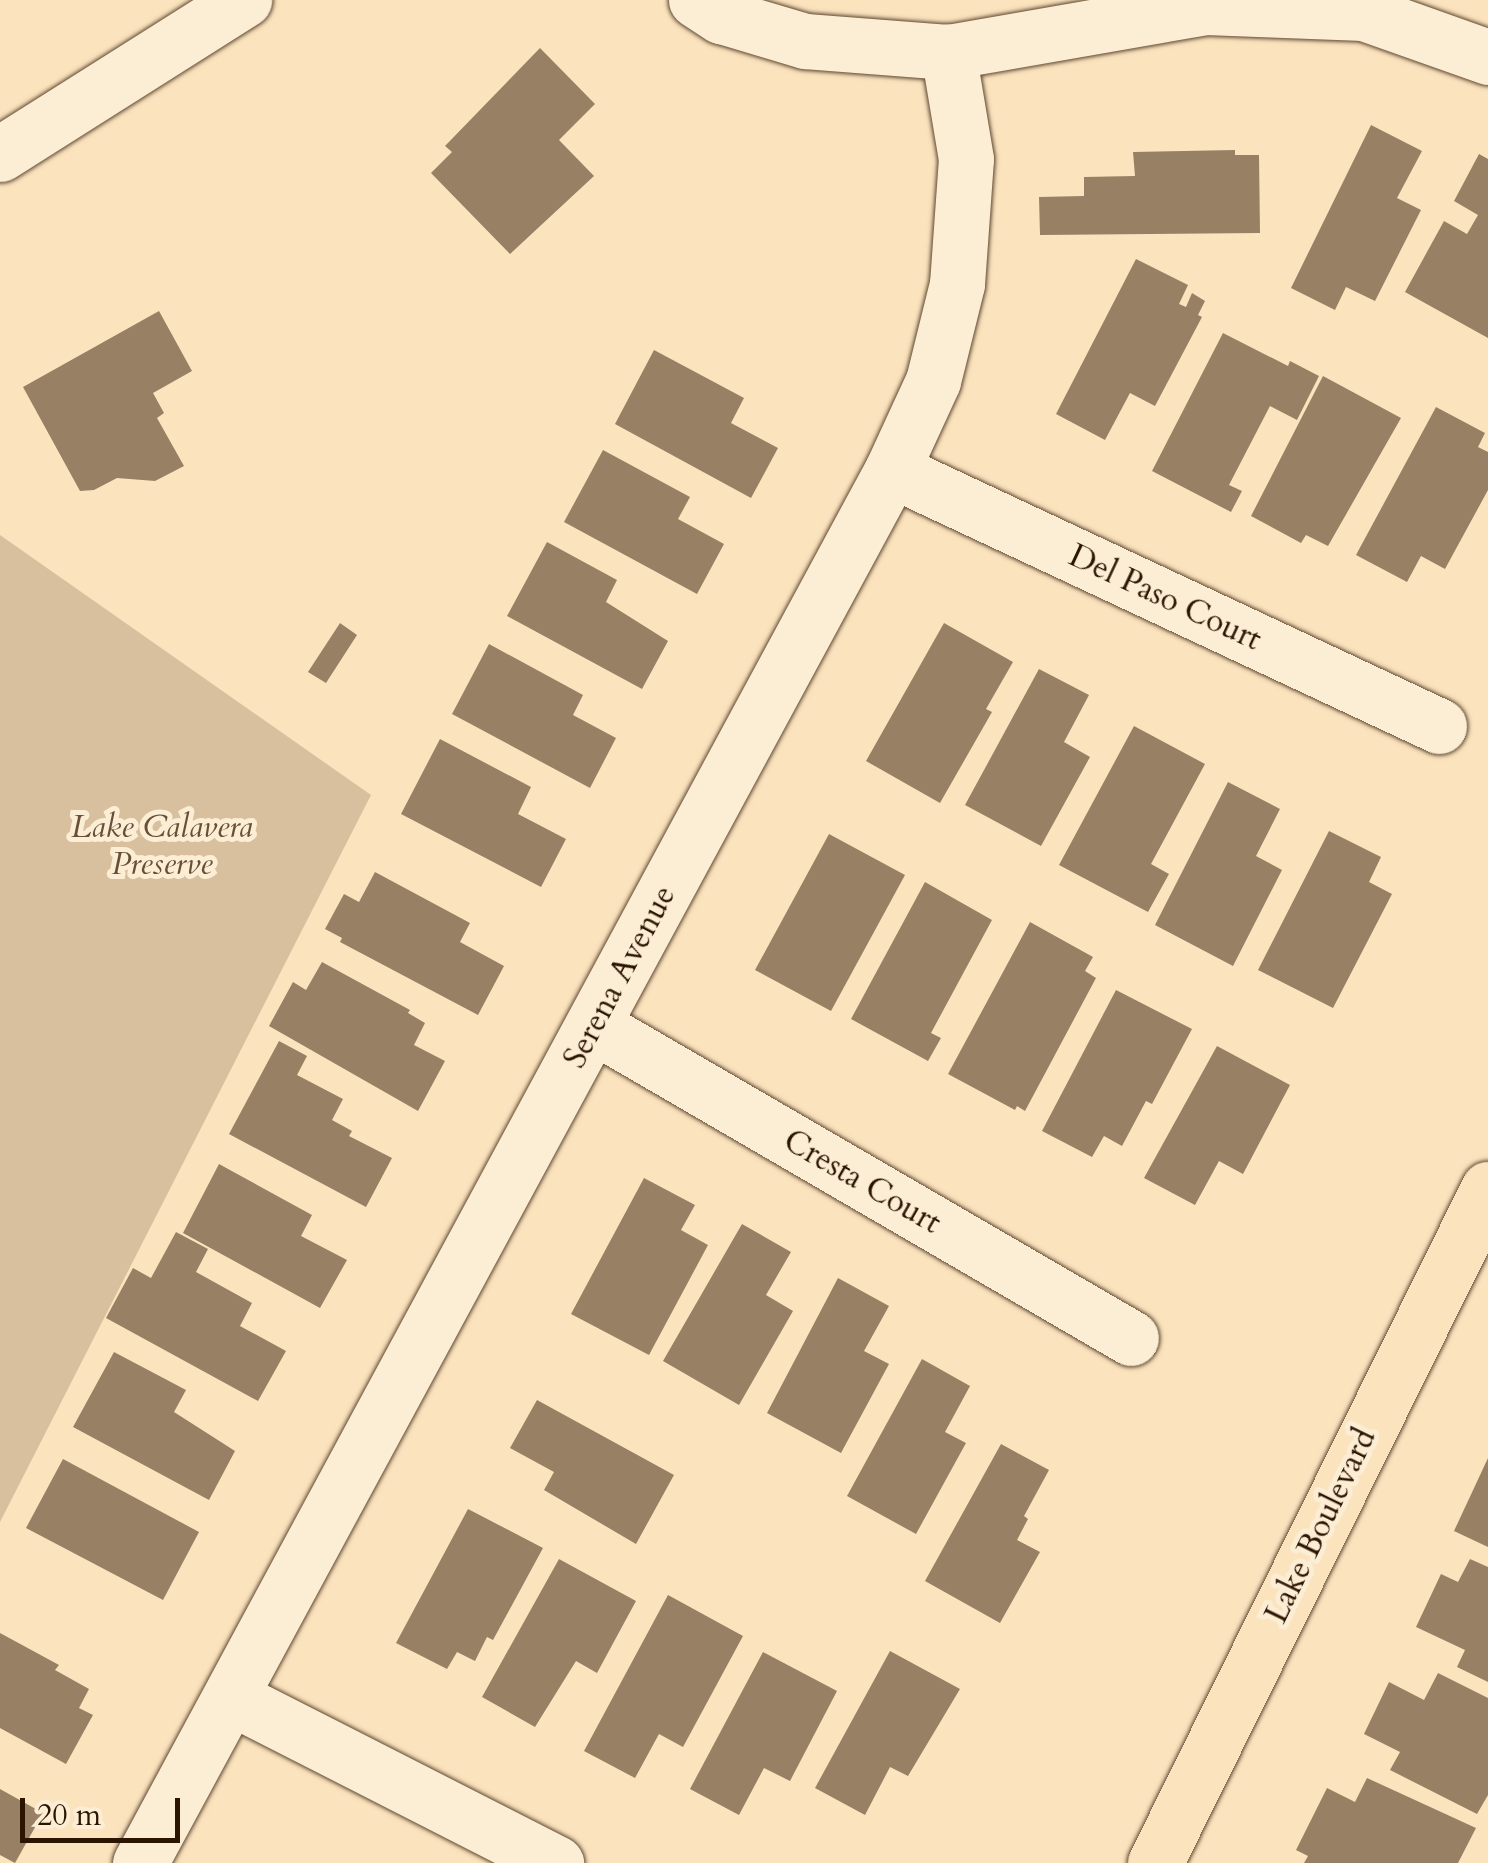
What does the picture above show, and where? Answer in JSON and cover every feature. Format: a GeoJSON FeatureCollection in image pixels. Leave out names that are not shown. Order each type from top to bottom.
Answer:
{"type":"FeatureCollection","features":[{"type":"Feature","properties":{"kind":"main road","name":"Lake Boulevard"},"geometry":{"type":"LineString","coordinates":[[1154,1863],[1488,1189]]}},
{"type":"Feature","properties":{"kind":"street"},"geometry":{"type":"LineString","coordinates":[[0,154],[244,0]]}},
{"type":"Feature","properties":{"kind":"street"},"geometry":{"type":"LineString","coordinates":[[696,0],[721,16],[805,41],[948,52],[1205,6],[1364,6],[1488,57]]}},
{"type":"Feature","properties":{"kind":"street","name":"Serena Avenue"},"geometry":{"type":"LineString","coordinates":[[140,1863],[892,470],[932,381],[957,284],[966,159],[948,52]]}},
{"type":"Feature","properties":{"kind":"street","name":"Del Paso Court"},"geometry":{"type":"LineString","coordinates":[[892,470],[1439,726]]}},
{"type":"Feature","properties":{"kind":"street","name":"Cresta Court"},"geometry":{"type":"LineString","coordinates":[[594,1026],[1130,1338]]}},
{"type":"Feature","properties":{"kind":"street"},"geometry":{"type":"LineString","coordinates":[[232,1698],[556,1863]]}},
{"type":"Feature","properties":{"kind":"green space","name":"Lake Calavera Preserve"},"geometry":{"type":"Polygon","coordinates":[[[0,535],[371,795],[0,1522],[0,535]]]}},
{"type":"Feature","properties":{"kind":"building"},"geometry":{"type":"Polygon","coordinates":[[[540,48],[595,104],[559,140],[594,176],[510,254],[431,173],[452,152],[445,146],[540,48]]]}},
{"type":"Feature","properties":{"kind":"building"},"geometry":{"type":"Polygon","coordinates":[[[1371,125],[1422,151],[1397,198],[1421,210],[1375,301],[1346,287],[1335,310],[1291,288],[1371,125]]]}},
{"type":"Feature","properties":{"kind":"building"},"geometry":{"type":"Polygon","coordinates":[[[1235,150],[1235,155],[1259,155],[1260,233],[1040,235],[1039,197],[1084,196],[1084,177],[1135,176],[1133,152],[1235,150]]]}},
{"type":"Feature","properties":{"kind":"building"},"geometry":{"type":"Polygon","coordinates":[[[1479,154],[1488,159],[1488,338],[1405,292],[1444,221],[1467,234],[1478,215],[1454,201],[1479,154]]]}},
{"type":"Feature","properties":{"kind":"building"},"geometry":{"type":"Polygon","coordinates":[[[1136,259],[1188,285],[1179,304],[1186,307],[1192,293],[1205,301],[1198,315],[1202,317],[1155,406],[1130,393],[1105,440],[1056,414],[1136,259]]]}},
{"type":"Feature","properties":{"kind":"building"},"geometry":{"type":"Polygon","coordinates":[[[159,311],[192,371],[153,393],[164,413],[157,418],[184,466],[155,481],[117,478],[94,490],[80,491],[23,387],[159,311]]]}},
{"type":"Feature","properties":{"kind":"building"},"geometry":{"type":"Polygon","coordinates":[[[1223,333],[1288,366],[1290,361],[1319,376],[1297,420],[1270,406],[1229,485],[1242,491],[1231,512],[1152,471],[1223,333]]]}},
{"type":"Feature","properties":{"kind":"building"},"geometry":{"type":"Polygon","coordinates":[[[654,350],[744,398],[731,423],[778,448],[751,498],[615,424],[654,350]]]}},
{"type":"Feature","properties":{"kind":"building"},"geometry":{"type":"Polygon","coordinates":[[[1323,376],[1401,418],[1328,546],[1306,535],[1301,543],[1251,516],[1323,376]]]}},
{"type":"Feature","properties":{"kind":"building"},"geometry":{"type":"Polygon","coordinates":[[[1436,407],[1485,433],[1478,447],[1488,452],[1488,490],[1445,569],[1421,556],[1407,582],[1356,555],[1436,407]]]}},
{"type":"Feature","properties":{"kind":"building"},"geometry":{"type":"Polygon","coordinates":[[[603,450],[690,497],[678,519],[724,544],[697,594],[564,522],[603,450]]]}},
{"type":"Feature","properties":{"kind":"building"},"geometry":{"type":"Polygon","coordinates":[[[547,542],[617,580],[606,602],[668,641],[642,689],[507,616],[547,542]]]}},
{"type":"Feature","properties":{"kind":"building"},"geometry":{"type":"Polygon","coordinates":[[[340,623],[357,635],[326,683],[308,672],[340,623]]]}},
{"type":"Feature","properties":{"kind":"building"},"geometry":{"type":"Polygon","coordinates":[[[944,623],[1013,662],[986,709],[992,712],[940,803],[866,761],[944,623]]]}},
{"type":"Feature","properties":{"kind":"building"},"geometry":{"type":"Polygon","coordinates":[[[489,644],[583,695],[573,715],[616,738],[590,788],[452,714],[489,644]]]}},
{"type":"Feature","properties":{"kind":"building"},"geometry":{"type":"Polygon","coordinates":[[[1039,669],[1089,695],[1064,742],[1090,757],[1041,846],[965,805],[1039,669]]]}},
{"type":"Feature","properties":{"kind":"building"},"geometry":{"type":"Polygon","coordinates":[[[1134,726],[1205,764],[1151,864],[1169,874],[1148,912],[1059,865],[1134,726]]]}},
{"type":"Feature","properties":{"kind":"building"},"geometry":{"type":"Polygon","coordinates":[[[440,739],[531,787],[518,814],[566,839],[541,887],[401,814],[440,739]]]}},
{"type":"Feature","properties":{"kind":"building"},"geometry":{"type":"Polygon","coordinates":[[[1228,782],[1280,809],[1256,856],[1282,870],[1233,966],[1155,925],[1228,782]]]}},
{"type":"Feature","properties":{"kind":"building"},"geometry":{"type":"Polygon","coordinates":[[[1329,831],[1381,857],[1369,882],[1392,894],[1333,1008],[1258,970],[1329,831]]]}},
{"type":"Feature","properties":{"kind":"building"},"geometry":{"type":"Polygon","coordinates":[[[829,834],[905,875],[831,1011],[755,970],[829,834]]]}},
{"type":"Feature","properties":{"kind":"building"},"geometry":{"type":"Polygon","coordinates":[[[375,872],[470,923],[460,942],[504,966],[478,1015],[340,942],[342,938],[325,929],[344,894],[359,902],[375,872]]]}},
{"type":"Feature","properties":{"kind":"building"},"geometry":{"type":"Polygon","coordinates":[[[925,882],[992,920],[931,1033],[941,1038],[928,1061],[851,1019],[925,882]]]}},
{"type":"Feature","properties":{"kind":"building"},"geometry":{"type":"Polygon","coordinates":[[[1030,922],[1093,957],[1085,971],[1096,978],[1025,1111],[1017,1106],[1015,1110],[948,1074],[1030,922]]]}},
{"type":"Feature","properties":{"kind":"building"},"geometry":{"type":"Polygon","coordinates":[[[322,962],[410,1010],[408,1013],[425,1023],[414,1045],[445,1061],[418,1111],[269,1026],[293,982],[306,990],[322,962]]]}},
{"type":"Feature","properties":{"kind":"building"},"geometry":{"type":"Polygon","coordinates":[[[1116,990],[1192,1029],[1152,1104],[1146,1101],[1122,1146],[1104,1136],[1092,1157],[1042,1131],[1116,990]]]}},
{"type":"Feature","properties":{"kind":"building"},"geometry":{"type":"Polygon","coordinates":[[[279,1041],[307,1056],[297,1075],[343,1099],[332,1120],[352,1131],[349,1136],[392,1158],[366,1207],[229,1134],[279,1041]]]}},
{"type":"Feature","properties":{"kind":"building"},"geometry":{"type":"Polygon","coordinates":[[[1217,1046],[1290,1085],[1243,1174],[1219,1161],[1195,1205],[1144,1178],[1217,1046]]]}},
{"type":"Feature","properties":{"kind":"building"},"geometry":{"type":"Polygon","coordinates":[[[219,1164],[312,1215],[301,1236],[347,1260],[320,1308],[183,1233],[219,1164]]]}},
{"type":"Feature","properties":{"kind":"building"},"geometry":{"type":"Polygon","coordinates":[[[644,1178],[695,1205],[681,1230],[708,1245],[649,1355],[571,1314],[644,1178]]]}},
{"type":"Feature","properties":{"kind":"building"},"geometry":{"type":"Polygon","coordinates":[[[742,1224],[791,1252],[766,1295],[793,1311],[739,1405],[663,1361],[742,1224]]]}},
{"type":"Feature","properties":{"kind":"building"},"geometry":{"type":"Polygon","coordinates":[[[176,1232],[208,1249],[196,1272],[252,1303],[240,1326],[286,1351],[258,1401],[106,1318],[133,1268],[151,1278],[176,1232]]]}},
{"type":"Feature","properties":{"kind":"building"},"geometry":{"type":"Polygon","coordinates":[[[838,1278],[889,1306],[864,1351],[889,1364],[841,1453],[767,1413],[838,1278]]]}},
{"type":"Feature","properties":{"kind":"building"},"geometry":{"type":"Polygon","coordinates":[[[114,1352],[186,1390],[174,1412],[235,1451],[209,1500],[73,1427],[114,1352]]]}},
{"type":"Feature","properties":{"kind":"building"},"geometry":{"type":"Polygon","coordinates":[[[922,1359],[970,1386],[945,1432],[966,1443],[916,1534],[847,1496],[922,1359]]]}},
{"type":"Feature","properties":{"kind":"building"},"geometry":{"type":"Polygon","coordinates":[[[537,1400],[674,1475],[636,1544],[544,1490],[554,1472],[510,1448],[537,1400]]]}},
{"type":"Feature","properties":{"kind":"building"},"geometry":{"type":"Polygon","coordinates":[[[1001,1444],[1049,1470],[1024,1516],[1028,1519],[1017,1540],[1040,1552],[1000,1623],[925,1581],[1001,1444]]]}},
{"type":"Feature","properties":{"kind":"building"},"geometry":{"type":"Polygon","coordinates":[[[1488,1458],[1488,1547],[1454,1531],[1488,1458]]]}},
{"type":"Feature","properties":{"kind":"building"},"geometry":{"type":"Polygon","coordinates":[[[63,1459],[199,1532],[163,1600],[26,1528],[63,1459]]]}},
{"type":"Feature","properties":{"kind":"building"},"geometry":{"type":"Polygon","coordinates":[[[468,1509],[543,1548],[493,1640],[487,1637],[475,1661],[457,1652],[447,1669],[396,1643],[468,1509]]]}},
{"type":"Feature","properties":{"kind":"building"},"geometry":{"type":"Polygon","coordinates":[[[559,1559],[636,1601],[597,1673],[576,1661],[535,1727],[482,1697],[559,1559]]]}},
{"type":"Feature","properties":{"kind":"building"},"geometry":{"type":"Polygon","coordinates":[[[1470,1559],[1488,1567],[1488,1682],[1457,1667],[1465,1650],[1416,1627],[1441,1574],[1458,1582],[1470,1559]]]}},
{"type":"Feature","properties":{"kind":"building"},"geometry":{"type":"Polygon","coordinates":[[[668,1595],[743,1636],[683,1747],[659,1734],[635,1778],[584,1751],[668,1595]]]}},
{"type":"Feature","properties":{"kind":"building"},"geometry":{"type":"Polygon","coordinates":[[[0,1633],[59,1665],[55,1670],[89,1689],[79,1708],[93,1715],[66,1764],[0,1728],[0,1633]]]}},
{"type":"Feature","properties":{"kind":"building"},"geometry":{"type":"Polygon","coordinates":[[[890,1651],[960,1689],[908,1776],[890,1767],[865,1815],[815,1788],[890,1651]]]}},
{"type":"Feature","properties":{"kind":"building"},"geometry":{"type":"Polygon","coordinates":[[[763,1652],[837,1691],[790,1781],[764,1768],[739,1815],[690,1789],[763,1652]]]}},
{"type":"Feature","properties":{"kind":"building"},"geometry":{"type":"Polygon","coordinates":[[[1438,1673],[1488,1698],[1488,1795],[1477,1814],[1390,1770],[1400,1752],[1364,1734],[1389,1682],[1424,1700],[1438,1673]]]}},
{"type":"Feature","properties":{"kind":"building"},"geometry":{"type":"Polygon","coordinates":[[[1367,1778],[1476,1828],[1458,1863],[1304,1863],[1308,1856],[1296,1850],[1327,1788],[1355,1802],[1367,1778]]]}},
{"type":"Feature","properties":{"kind":"building"},"geometry":{"type":"Polygon","coordinates":[[[0,1789],[43,1813],[15,1863],[0,1855],[0,1789]]]}}]}
